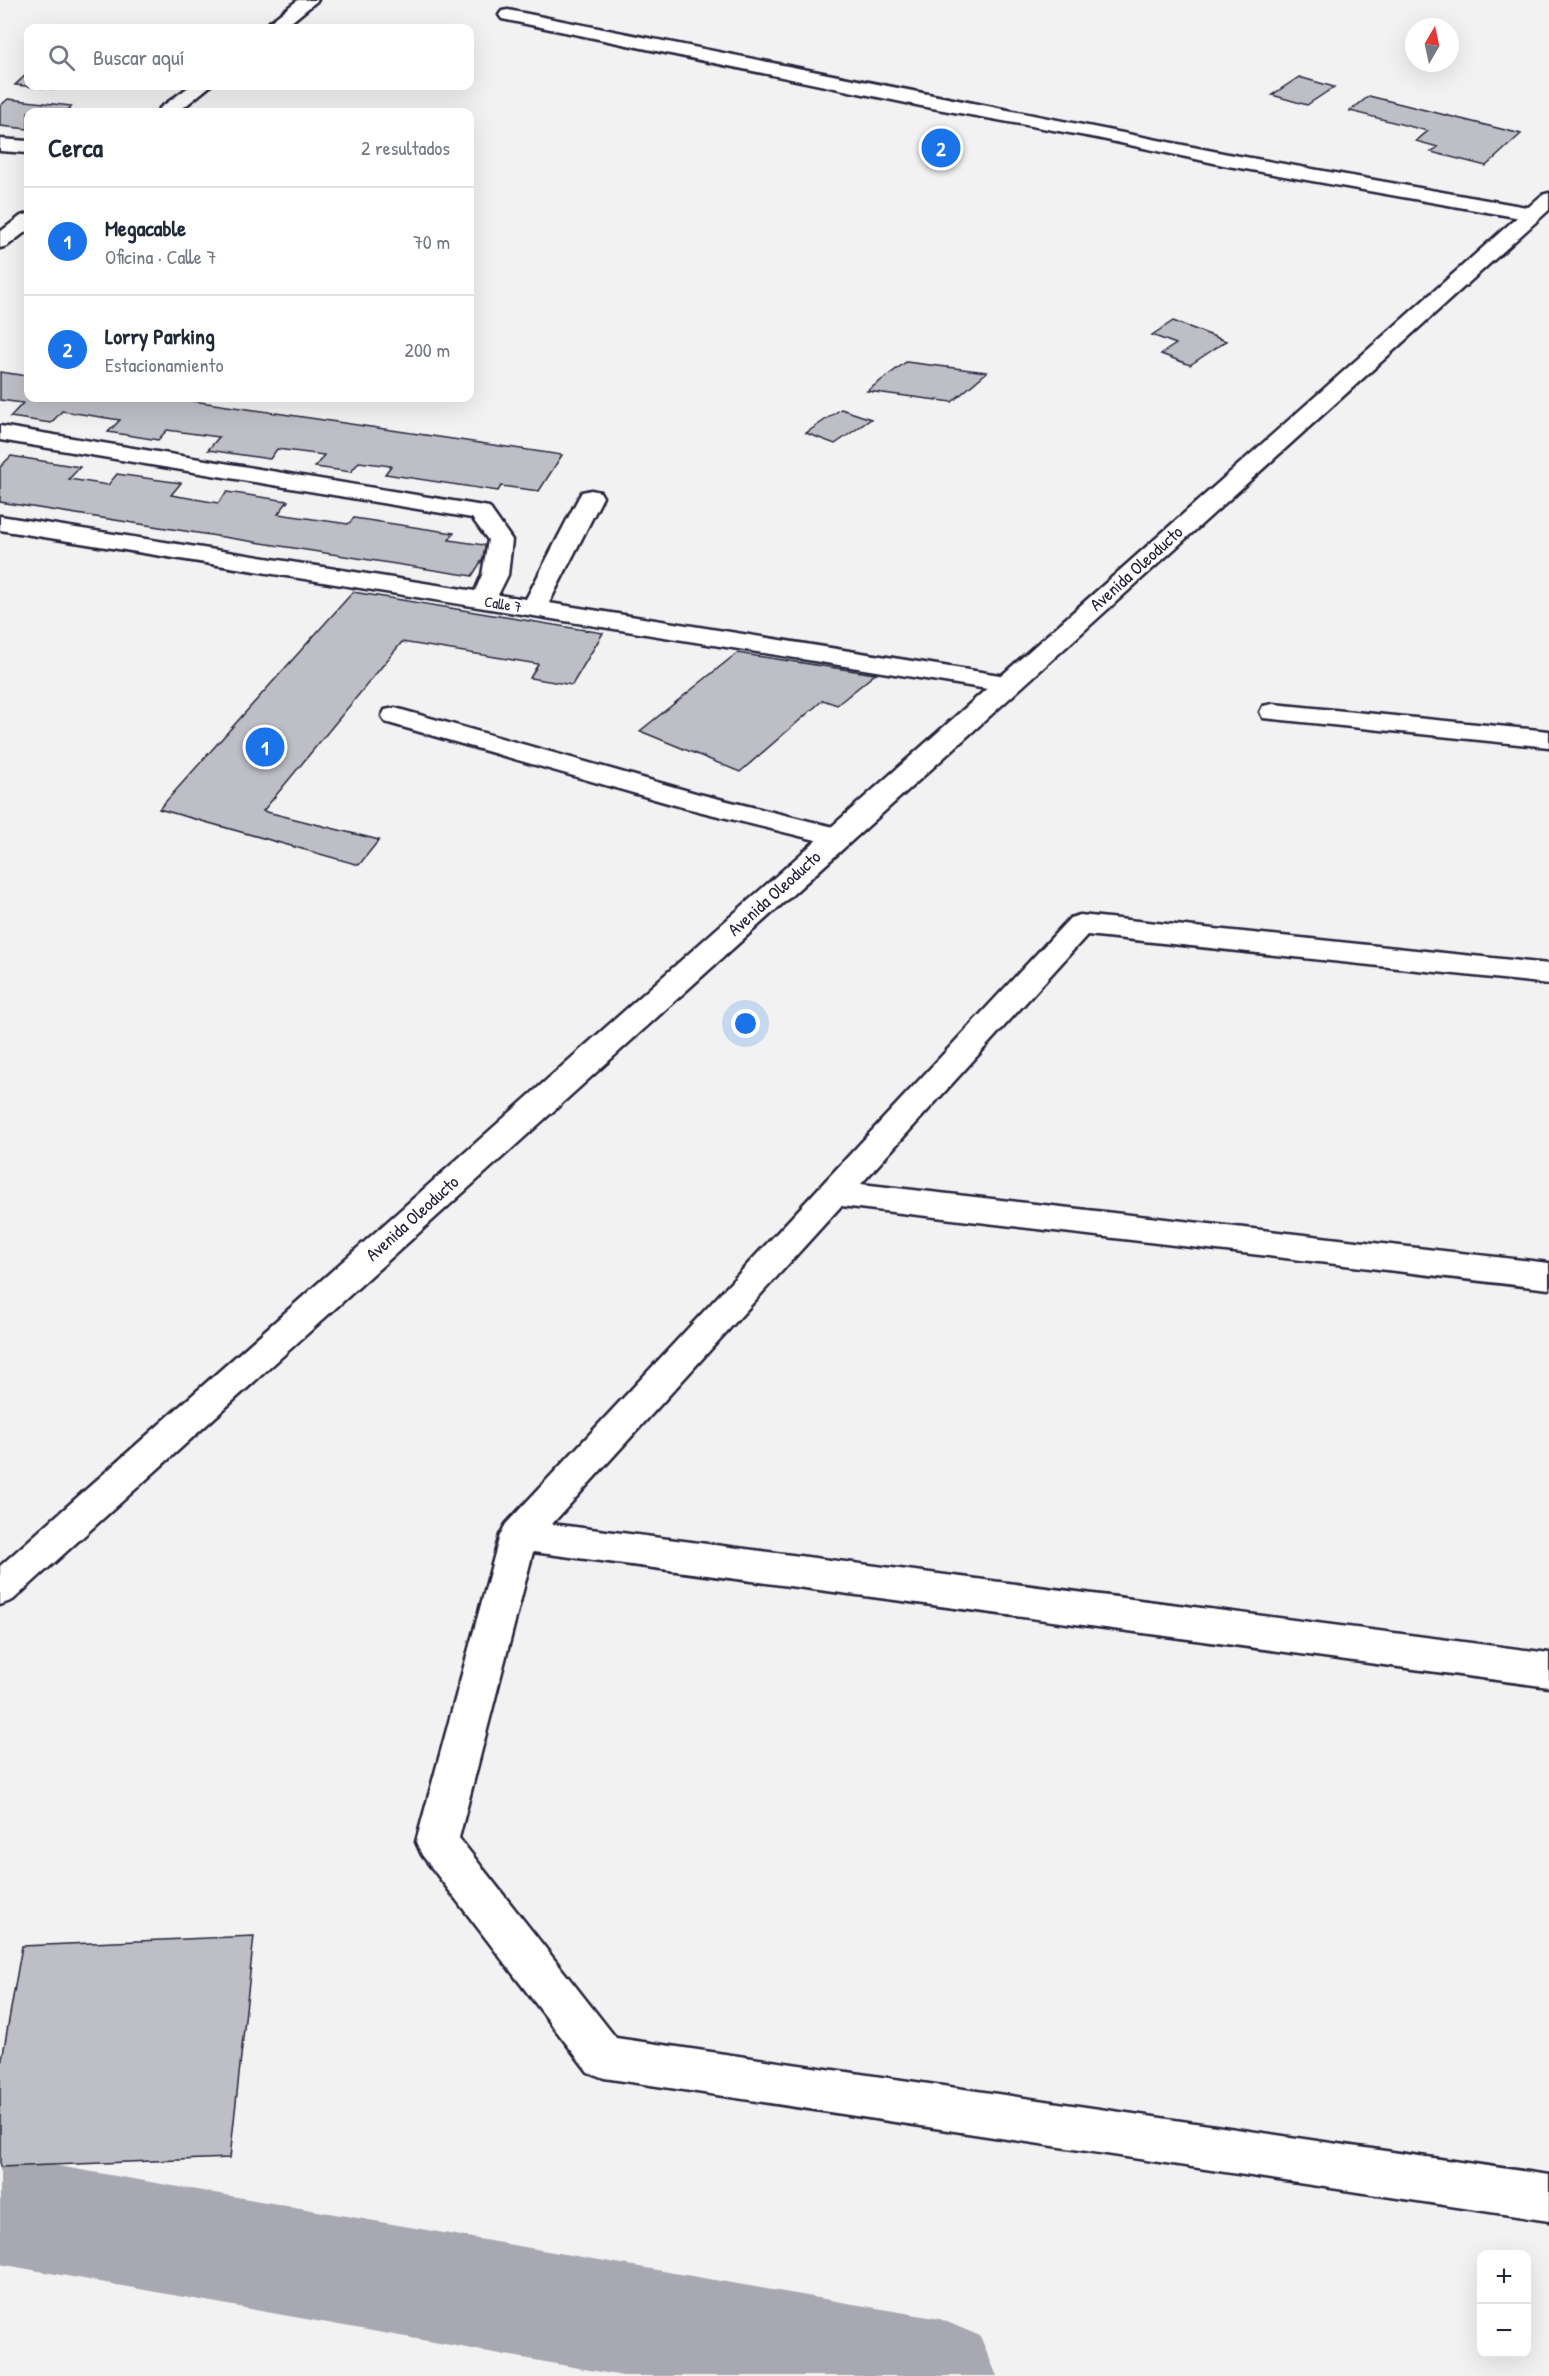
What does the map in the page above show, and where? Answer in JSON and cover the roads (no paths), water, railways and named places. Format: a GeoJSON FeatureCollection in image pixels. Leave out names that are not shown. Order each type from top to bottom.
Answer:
{"type":"FeatureCollection","features":[{"type":"Feature","properties":{"kind":"main road"},"geometry":{"type":"LineString","coordinates":[[278,24],[309,0]]}},
{"type":"Feature","properties":{"kind":"main road"},"geometry":{"type":"LineString","coordinates":[[508,15],[910,98],[1097,132],[1228,160],[1435,198],[1541,206]]}},
{"type":"Feature","properties":{"kind":"main road"},"geometry":{"type":"LineString","coordinates":[[172,108],[196,90]]}},
{"type":"Feature","properties":{"kind":"main road"},"geometry":{"type":"LineString","coordinates":[[0,145],[24,147]]}},
{"type":"Feature","properties":{"kind":"main road","name":"Avenida Oleoducto"},"geometry":{"type":"LineString","coordinates":[[0,1589],[836,836],[1541,206]]}},
{"type":"Feature","properties":{"kind":"main road"},"geometry":{"type":"LineString","coordinates":[[0,242],[24,223]]}},
{"type":"Feature","properties":{"kind":"main road"},"geometry":{"type":"LineString","coordinates":[[0,433],[480,512],[500,540],[495,575],[483,601]]}},
{"type":"Feature","properties":{"kind":"main road"},"geometry":{"type":"LineString","coordinates":[[534,608],[591,497]]}},
{"type":"Feature","properties":{"kind":"main road","name":"Calle 7"},"geometry":{"type":"LineString","coordinates":[[0,523],[1006,684]]}},
{"type":"Feature","properties":{"kind":"main road"},"geometry":{"type":"LineString","coordinates":[[1273,712],[1549,739]]}},
{"type":"Feature","properties":{"kind":"main road"},"geometry":{"type":"LineString","coordinates":[[395,716],[692,801],[836,836]]}},
{"type":"Feature","properties":{"kind":"main road"},"geometry":{"type":"LineString","coordinates":[[1549,974],[1080,925],[519,1535],[437,1842],[604,2056],[1549,2198]]}},
{"type":"Feature","properties":{"kind":"main road"},"geometry":{"type":"LineString","coordinates":[[832,1193],[1549,1276]]}},
{"type":"Feature","properties":{"kind":"main road"},"geometry":{"type":"LineString","coordinates":[[519,1535],[1549,1670]]}},
{"type":"Feature","properties":{"kind":"waterway"},"geometry":{"type":"LineString","coordinates":[[0,2210],[940,2376]]}},
{"type":"Feature","properties":{"kind":"place","name":"Lorry Parking"},"geometry":{"type":"Point","coordinates":[941,148]}},
{"type":"Feature","properties":{"kind":"place","name":"Megacable"},"geometry":{"type":"Point","coordinates":[265,747]}}]}
